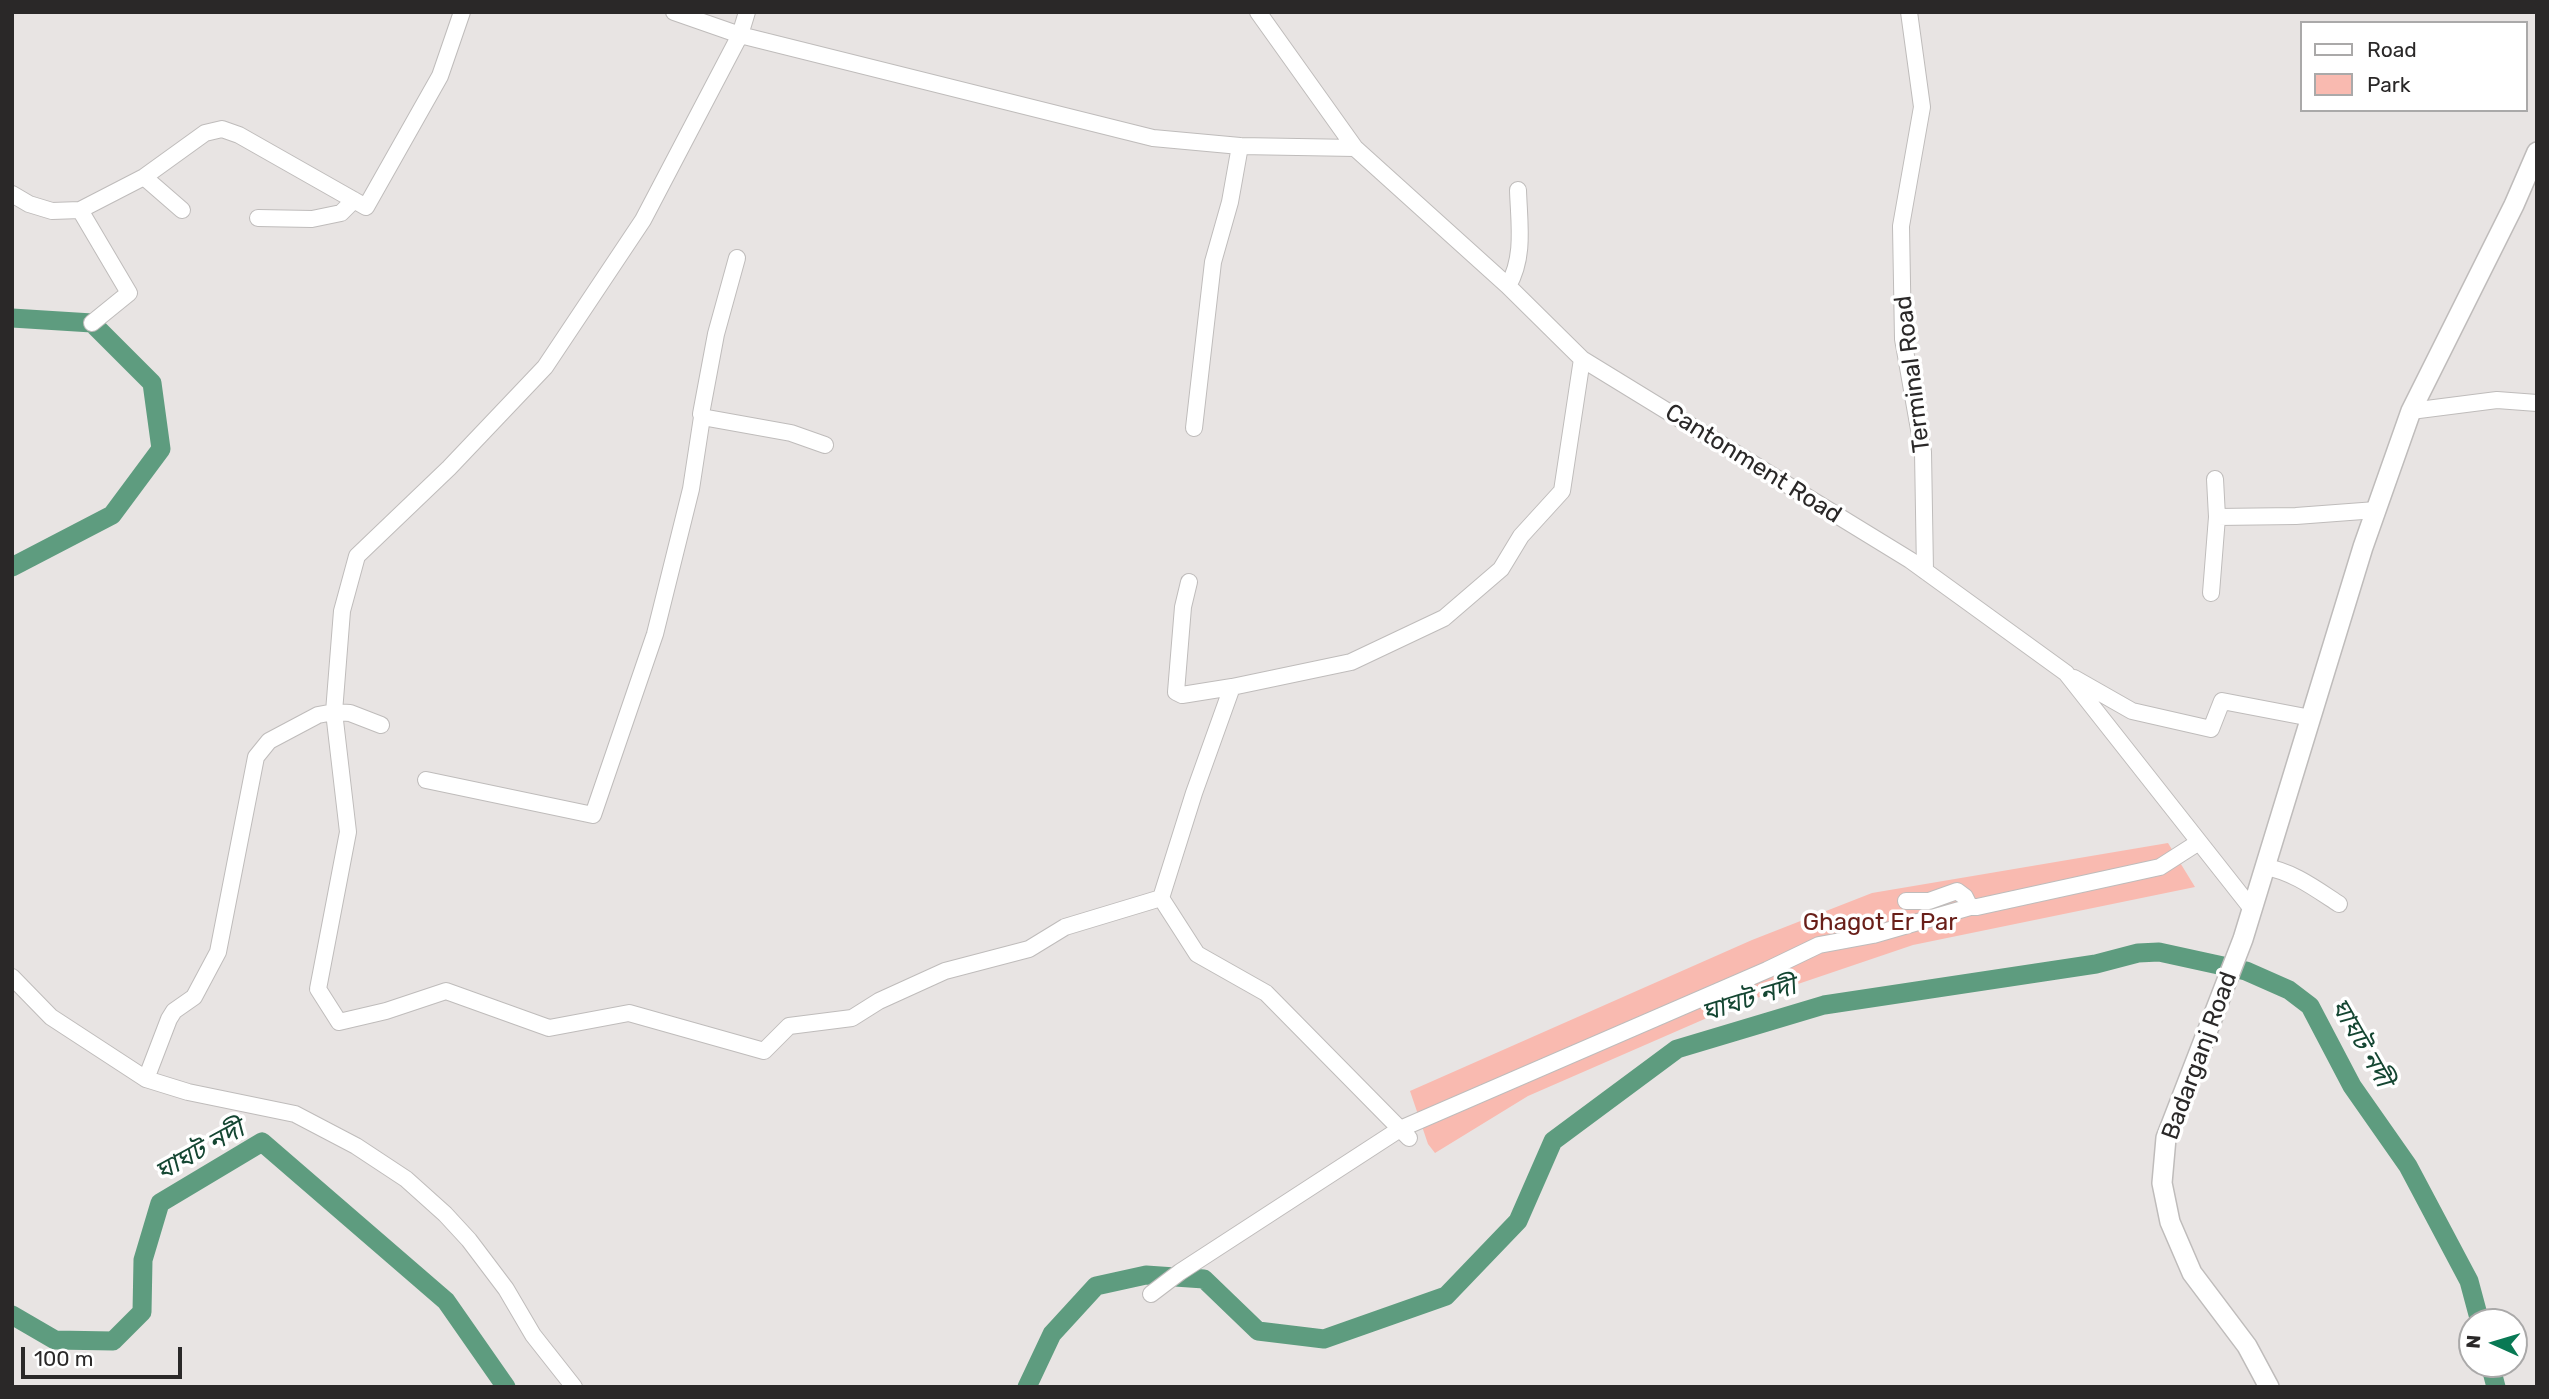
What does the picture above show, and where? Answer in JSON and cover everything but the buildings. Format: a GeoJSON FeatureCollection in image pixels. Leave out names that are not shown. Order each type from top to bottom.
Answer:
{"type":"FeatureCollection","features":[{"type":"Feature","properties":{"kind":"main road","name":"Badarganj Road"},"geometry":{"type":"LineString","coordinates":[[2269,1387],[2247,1346],[2192,1273],[2170,1222],[2162,1183],[2166,1138],[2243,939],[2376,510],[2411,411],[2514,205],[2537,152]]}},
{"type":"Feature","properties":{"kind":"street"},"geometry":{"type":"LineString","coordinates":[[12,194],[29,204],[52,211],[80,210],[144,177],[205,133],[222,129],[239,135],[366,207],[440,76],[462,12]]}},
{"type":"Feature","properties":{"kind":"street"},"geometry":{"type":"LineString","coordinates":[[674,12],[740,35],[1153,138],[1240,146],[1355,148]]}},
{"type":"Feature","properties":{"kind":"street"},"geometry":{"type":"LineString","coordinates":[[747,12],[740,35],[643,220],[545,367],[449,468],[356,556],[342,611],[334,712],[348,832],[318,989],[340,1022],[386,1011],[446,991],[549,1028],[629,1013],[764,1051],[789,1026],[852,1018],[879,1001],[945,971],[1029,949],[1065,927],[1161,898]]}},
{"type":"Feature","properties":{"kind":"street","name":"Cantonment Road"},"geometry":{"type":"LineString","coordinates":[[1258,12],[1355,148],[1508,286],[1582,359],[1925,571],[2066,673],[2252,909]]}},
{"type":"Feature","properties":{"kind":"street","name":"Terminal Road"},"geometry":{"type":"LineString","coordinates":[[1909,12],[1922,107],[1901,226],[1903,339],[1923,452],[1925,571]]}},
{"type":"Feature","properties":{"kind":"street"},"geometry":{"type":"LineString","coordinates":[[1194,428],[1213,262],[1230,202],[1240,146]]}},
{"type":"Feature","properties":{"kind":"street"},"geometry":{"type":"LineString","coordinates":[[144,177],[182,210]]}},
{"type":"Feature","properties":{"kind":"street"},"geometry":{"type":"LineString","coordinates":[[1508,286],[1516,273],[1521,245],[1518,190]]}},
{"type":"Feature","properties":{"kind":"street"},"geometry":{"type":"LineString","coordinates":[[258,218],[312,219],[341,213],[354,200]]}},
{"type":"Feature","properties":{"kind":"street"},"geometry":{"type":"LineString","coordinates":[[80,210],[129,293],[92,323]]}},
{"type":"Feature","properties":{"kind":"street"},"geometry":{"type":"LineString","coordinates":[[426,780],[593,816],[655,634],[691,489],[716,334],[737,258]]}},
{"type":"Feature","properties":{"kind":"street"},"geometry":{"type":"LineString","coordinates":[[1189,582],[1183,607],[1176,692],[1182,695],[1351,662],[1444,618],[1500,569],[1521,536],[1562,491],[1582,359]]}},
{"type":"Feature","properties":{"kind":"street"},"geometry":{"type":"LineString","coordinates":[[2411,411],[2497,400],[2537,403]]}},
{"type":"Feature","properties":{"kind":"street"},"geometry":{"type":"LineString","coordinates":[[702,417],[791,433],[825,445]]}},
{"type":"Feature","properties":{"kind":"street"},"geometry":{"type":"LineString","coordinates":[[2211,593],[2217,517],[2215,479]]}},
{"type":"Feature","properties":{"kind":"street"},"geometry":{"type":"LineString","coordinates":[[2217,517],[2296,516],[2376,510]]}},
{"type":"Feature","properties":{"kind":"street"},"geometry":{"type":"LineString","coordinates":[[2066,673],[2132,711],[2211,729],[2222,701],[2311,718]]}},
{"type":"Feature","properties":{"kind":"street"},"geometry":{"type":"LineString","coordinates":[[1161,898],[1194,793],[1232,687]]}},
{"type":"Feature","properties":{"kind":"street"},"geometry":{"type":"LineString","coordinates":[[146,1079],[169,1019],[174,1011],[194,997],[218,952],[256,757],[269,741],[318,715],[350,713],[381,725]]}},
{"type":"Feature","properties":{"kind":"street"},"geometry":{"type":"LineString","coordinates":[[1150,1294],[1180,1272],[1405,1133],[1819,945],[1872,935],[1970,907],[2161,867],[2199,842]]}},
{"type":"Feature","properties":{"kind":"street"},"geometry":{"type":"LineString","coordinates":[[2265,867],[2277,869],[2339,904]]}},
{"type":"Feature","properties":{"kind":"street"},"geometry":{"type":"LineString","coordinates":[[1906,901],[1929,901],[1957,891],[1965,897],[1970,907]]}},
{"type":"Feature","properties":{"kind":"street"},"geometry":{"type":"LineString","coordinates":[[1161,898],[1197,954],[1266,993],[1405,1133]]}},
{"type":"Feature","properties":{"kind":"street"},"geometry":{"type":"LineString","coordinates":[[12,977],[51,1017],[146,1079],[188,1092],[295,1114],[356,1146],[406,1179],[469,1240],[506,1289],[533,1335],[574,1387]]}},
{"type":"Feature","properties":{"kind":"green space","name":"Ghagot Er Par"},"geometry":{"type":"Polygon","coordinates":[[[2168,843],[2195,887],[1913,945],[1739,1004],[1528,1096],[1435,1153],[1428,1144],[1410,1091],[1752,940],[1872,893],[2168,843]]]}},
{"type":"Feature","properties":{"kind":"waterway","name":"ঘাঘট নদী"},"geometry":{"type":"LineString","coordinates":[[12,318],[92,323],[152,383],[161,449],[112,515],[12,567]]}},
{"type":"Feature","properties":{"kind":"waterway","name":"ঘাঘট নদী"},"geometry":{"type":"LineString","coordinates":[[1027,1387],[1052,1334],[1096,1286],[1146,1275],[1204,1279],[1258,1331],[1324,1339],[1446,1296],[1518,1221],[1553,1141],[1677,1049],[1824,1005],[2096,964],[2138,953],[2159,952],[2246,971],[2289,990],[2310,1006],[2352,1086],[2408,1166],[2469,1281],[2476,1308]]}},
{"type":"Feature","properties":{"kind":"waterway","name":"ঘাঘট নদী"},"geometry":{"type":"LineString","coordinates":[[12,1315],[55,1340],[113,1341],[142,1312],[143,1260],[160,1203],[262,1142],[446,1301],[506,1387]]}},
{"type":"Feature","properties":{"kind":"waterway","name":"ঘাঘট নদী"},"geometry":{"type":"LineString","coordinates":[[2494,1378],[2496,1387]]}}]}
